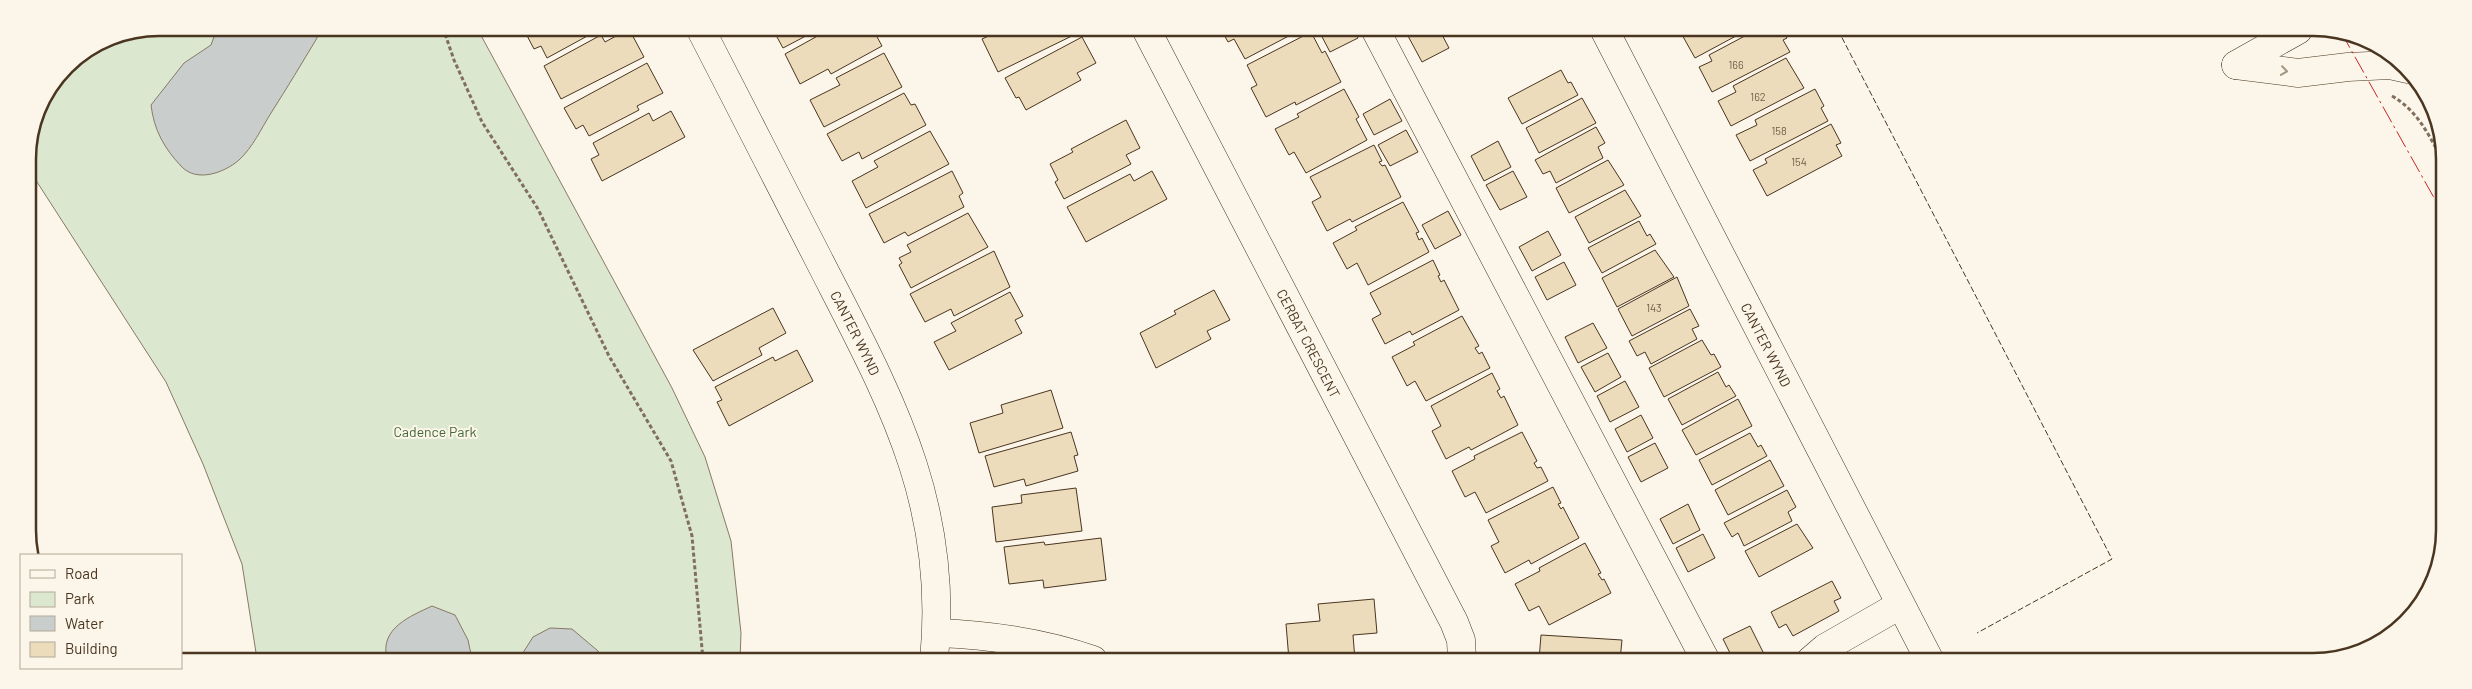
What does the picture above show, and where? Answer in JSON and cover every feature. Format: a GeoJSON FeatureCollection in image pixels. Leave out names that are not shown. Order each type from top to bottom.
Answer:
{"type":"FeatureCollection","features":[{"type":"Feature","properties":{"kind":"street","name":"CANTER WYND"},"geometry":{"type":"LineString","coordinates":[[704,36],[882,384],[899,424],[923,496],[933,544],[937,633],[935,653]]}},
{"type":"Feature","properties":{"kind":"street","name":"CERBAT CRESCENT"},"geometry":{"type":"LineString","coordinates":[[1150,36],[1454,622],[1461,640],[1462,652]]}},
{"type":"Feature","properties":{"kind":"street"},"geometry":{"type":"LineString","coordinates":[[1379,36],[1701,652]]}},
{"type":"Feature","properties":{"kind":"street","name":"CANTER WYND"},"geometry":{"type":"LineString","coordinates":[[1608,36],[1925,652]]}},
{"type":"Feature","properties":{"kind":"street"},"geometry":{"type":"LineString","coordinates":[[2284,36],[2236,65],[2298,73],[2348,67],[2392,65]]}},
{"type":"Feature","properties":{"kind":"street"},"geometry":{"type":"LineString","coordinates":[[1820,652],[1900,605]]}},
{"type":"Feature","properties":{"kind":"street"},"geometry":{"type":"LineString","coordinates":[[937,633],[1017,639],[1070,653]]}},
{"type":"Feature","properties":{"kind":"path"},"geometry":{"type":"LineString","coordinates":[[446,36],[454,60],[482,122],[538,209],[609,356],[671,461],[692,536],[702,653]]}},
{"type":"Feature","properties":{"kind":"path"},"geometry":{"type":"LineString","coordinates":[[2388,94],[2403,103],[2421,120],[2435,146]]}},
{"type":"Feature","properties":{"kind":"green space","name":"Cadence Park"},"geometry":{"type":"Polygon","coordinates":[[[481,36],[672,388],[705,457],[731,541],[741,633],[740,653],[256,653],[242,564],[203,464],[166,382],[37,182],[37,143],[40,128],[57,91],[72,72],[91,57],[112,46],[143,37],[481,36]]]}},
{"type":"Feature","properties":{"kind":"water"},"geometry":{"type":"Polygon","coordinates":[[[214,36],[317,36],[256,138],[239,160],[226,169],[202,175],[187,171],[170,152],[157,131],[151,105],[184,63],[211,45],[214,36]]]}},
{"type":"Feature","properties":{"kind":"water"},"geometry":{"type":"Polygon","coordinates":[[[432,606],[455,615],[468,640],[471,653],[386,653],[388,639],[392,631],[415,614],[432,606]]]}},
{"type":"Feature","properties":{"kind":"water"},"geometry":{"type":"Polygon","coordinates":[[[550,628],[572,629],[599,653],[523,653],[533,637],[550,628]]]}},
{"type":"Feature","properties":{"kind":"building"},"geometry":{"type":"Polygon","coordinates":[[[527,36],[587,36],[547,58],[541,46],[534,49],[527,36]]]}},
{"type":"Feature","properties":{"kind":"building"},"geometry":{"type":"Polygon","coordinates":[[[599,36],[602,36],[605,42],[616,36],[633,36],[644,57],[561,99],[544,66],[599,36]]]}},
{"type":"Feature","properties":{"kind":"building"},"geometry":{"type":"Polygon","coordinates":[[[776,36],[806,36],[783,48],[776,36]]]}},
{"type":"Feature","properties":{"kind":"building"},"geometry":{"type":"Polygon","coordinates":[[[818,36],[877,36],[882,46],[831,74],[828,69],[800,84],[785,54],[818,36]]]}},
{"type":"Feature","properties":{"kind":"building"},"geometry":{"type":"Polygon","coordinates":[[[989,36],[1072,36],[998,72],[982,39],[989,36]]]}},
{"type":"Feature","properties":{"kind":"building"},"geometry":{"type":"Polygon","coordinates":[[[1225,36],[1289,36],[1245,59],[1234,39],[1228,42],[1225,36]]]}},
{"type":"Feature","properties":{"kind":"building"},"geometry":{"type":"Polygon","coordinates":[[[1303,36],[1313,36],[1322,53],[1325,51],[1341,82],[1296,105],[1295,102],[1266,117],[1251,88],[1257,85],[1247,65],[1303,36]]]}},
{"type":"Feature","properties":{"kind":"building"},"geometry":{"type":"Polygon","coordinates":[[[1322,36],[1357,36],[1358,38],[1330,52],[1322,36]]]}},
{"type":"Feature","properties":{"kind":"building"},"geometry":{"type":"Polygon","coordinates":[[[1408,36],[1443,36],[1449,48],[1422,62],[1408,36]]]}},
{"type":"Feature","properties":{"kind":"building"},"geometry":{"type":"Polygon","coordinates":[[[1683,36],[1736,36],[1695,58],[1683,36]]]}},
{"type":"Feature","properties":{"kind":"building"},"geometry":{"type":"Polygon","coordinates":[[[1745,36],[1786,36],[1787,38],[1783,40],[1790,52],[1712,92],[1699,67],[1712,61],[1709,55],[1745,36]]]}},
{"type":"Feature","properties":{"kind":"building"},"geometry":{"type":"Polygon","coordinates":[[[1082,37],[1096,63],[1077,73],[1081,80],[1026,110],[1019,97],[1016,98],[1005,78],[1082,37]]]}},
{"type":"Feature","properties":{"kind":"building"},"geometry":{"type":"Polygon","coordinates":[[[884,53],[902,87],[824,127],[810,100],[840,85],[836,78],[884,53]]]}},
{"type":"Feature","properties":{"kind":"building"},"geometry":{"type":"Polygon","coordinates":[[[1786,58],[1804,88],[1731,126],[1718,101],[1736,92],[1733,86],[1786,58]]]}},
{"type":"Feature","properties":{"kind":"building"},"geometry":{"type":"Polygon","coordinates":[[[647,63],[663,93],[637,106],[639,110],[589,136],[583,125],[576,129],[564,108],[647,63]]]}},
{"type":"Feature","properties":{"kind":"building"},"geometry":{"type":"Polygon","coordinates":[[[1561,70],[1568,83],[1571,82],[1578,95],[1522,124],[1508,98],[1561,70]]]}},
{"type":"Feature","properties":{"kind":"building"},"geometry":{"type":"Polygon","coordinates":[[[1344,89],[1359,117],[1356,119],[1367,140],[1306,173],[1294,152],[1289,155],[1275,129],[1299,117],[1297,114],[1344,89]]]}},
{"type":"Feature","properties":{"kind":"building"},"geometry":{"type":"Polygon","coordinates":[[[1815,89],[1824,106],[1821,108],[1828,121],[1750,161],[1736,135],[1757,125],[1755,120],[1815,89]]]}},
{"type":"Feature","properties":{"kind":"building"},"geometry":{"type":"Polygon","coordinates":[[[904,93],[911,105],[915,104],[926,125],[862,159],[859,152],[842,161],[827,134],[904,93]]]}},
{"type":"Feature","properties":{"kind":"building"},"geometry":{"type":"Polygon","coordinates":[[[1582,98],[1596,123],[1539,153],[1526,128],[1582,98]]]}},
{"type":"Feature","properties":{"kind":"building"},"geometry":{"type":"Polygon","coordinates":[[[1390,99],[1402,121],[1374,135],[1363,114],[1390,99]]]}},
{"type":"Feature","properties":{"kind":"building"},"geometry":{"type":"Polygon","coordinates":[[[671,111],[685,137],[602,181],[591,159],[599,155],[593,143],[649,113],[653,121],[671,111]]]}},
{"type":"Feature","properties":{"kind":"building"},"geometry":{"type":"Polygon","coordinates":[[[1126,120],[1140,148],[1126,155],[1131,164],[1064,199],[1055,182],[1058,180],[1050,164],[1073,152],[1071,149],[1126,120]]]}},
{"type":"Feature","properties":{"kind":"building"},"geometry":{"type":"Polygon","coordinates":[[[1831,124],[1841,143],[1836,145],[1842,156],[1767,196],[1753,170],[1767,163],[1765,159],[1831,124]]]}},
{"type":"Feature","properties":{"kind":"building"},"geometry":{"type":"Polygon","coordinates":[[[1596,127],[1605,143],[1598,147],[1603,158],[1556,183],[1550,171],[1543,174],[1535,160],[1596,127]]]}},
{"type":"Feature","properties":{"kind":"building"},"geometry":{"type":"Polygon","coordinates":[[[1406,130],[1418,152],[1390,166],[1378,145],[1406,130]]]}},
{"type":"Feature","properties":{"kind":"building"},"geometry":{"type":"Polygon","coordinates":[[[930,131],[949,164],[866,208],[852,181],[878,167],[874,161],[930,131]]]}},
{"type":"Feature","properties":{"kind":"building"},"geometry":{"type":"Polygon","coordinates":[[[1498,141],[1511,167],[1484,181],[1471,156],[1498,141]]]}},
{"type":"Feature","properties":{"kind":"building"},"geometry":{"type":"Polygon","coordinates":[[[1374,145],[1382,161],[1379,162],[1382,166],[1385,165],[1401,197],[1352,222],[1350,219],[1327,231],[1312,202],[1321,197],[1310,177],[1374,145]]]}},
{"type":"Feature","properties":{"kind":"building"},"geometry":{"type":"Polygon","coordinates":[[[1608,160],[1624,185],[1569,213],[1556,188],[1608,160]]]}},
{"type":"Feature","properties":{"kind":"building"},"geometry":{"type":"Polygon","coordinates":[[[952,171],[963,193],[959,196],[964,207],[908,236],[905,232],[884,243],[869,214],[952,171]]]}},
{"type":"Feature","properties":{"kind":"building"},"geometry":{"type":"Polygon","coordinates":[[[1152,171],[1167,199],[1086,242],[1067,207],[1130,174],[1134,181],[1152,171]]]}},
{"type":"Feature","properties":{"kind":"building"},"geometry":{"type":"Polygon","coordinates":[[[1513,171],[1527,197],[1500,210],[1486,185],[1513,171]]]}},
{"type":"Feature","properties":{"kind":"building"},"geometry":{"type":"Polygon","coordinates":[[[1625,190],[1641,216],[1589,243],[1575,217],[1625,190]]]}},
{"type":"Feature","properties":{"kind":"building"},"geometry":{"type":"Polygon","coordinates":[[[1403,202],[1419,232],[1416,233],[1419,240],[1422,238],[1429,252],[1368,285],[1357,263],[1347,269],[1333,243],[1357,230],[1355,227],[1403,202]]]}},
{"type":"Feature","properties":{"kind":"building"},"geometry":{"type":"Polygon","coordinates":[[[1448,211],[1461,235],[1435,249],[1422,225],[1448,211]]]}},
{"type":"Feature","properties":{"kind":"building"},"geometry":{"type":"Polygon","coordinates":[[[968,213],[988,247],[911,288],[899,265],[902,263],[899,258],[911,252],[907,245],[968,213]]]}},
{"type":"Feature","properties":{"kind":"building"},"geometry":{"type":"Polygon","coordinates":[[[1639,221],[1647,236],[1650,234],[1656,244],[1602,273],[1588,248],[1639,221]]]}},
{"type":"Feature","properties":{"kind":"building"},"geometry":{"type":"Polygon","coordinates":[[[1548,231],[1561,255],[1532,271],[1519,247],[1548,231]]]}},
{"type":"Feature","properties":{"kind":"building"},"geometry":{"type":"Polygon","coordinates":[[[1655,250],[1674,277],[1617,307],[1602,278],[1655,250]]]}},
{"type":"Feature","properties":{"kind":"building"},"geometry":{"type":"Polygon","coordinates":[[[994,251],[1010,287],[954,316],[951,309],[925,322],[910,294],[994,251]]]}},
{"type":"Feature","properties":{"kind":"building"},"geometry":{"type":"Polygon","coordinates":[[[1433,260],[1441,282],[1444,280],[1459,310],[1412,335],[1410,331],[1385,344],[1372,319],[1381,314],[1370,293],[1433,260]]]}},
{"type":"Feature","properties":{"kind":"building"},"geometry":{"type":"Polygon","coordinates":[[[1564,262],[1576,285],[1547,300],[1535,277],[1564,262]]]}},
{"type":"Feature","properties":{"kind":"building"},"geometry":{"type":"Polygon","coordinates":[[[1677,277],[1689,306],[1632,336],[1618,309],[1677,277]]]}},
{"type":"Feature","properties":{"kind":"building"},"geometry":{"type":"Polygon","coordinates":[[[1214,290],[1230,320],[1207,331],[1211,339],[1156,368],[1140,333],[1176,314],[1174,311],[1214,290]]]}},
{"type":"Feature","properties":{"kind":"building"},"geometry":{"type":"Polygon","coordinates":[[[1010,292],[1023,316],[1015,320],[1022,333],[949,370],[934,342],[956,331],[951,323],[1010,292]]]}},
{"type":"Feature","properties":{"kind":"building"},"geometry":{"type":"Polygon","coordinates":[[[773,308],[786,333],[759,348],[762,355],[713,381],[693,350],[773,308]]]}},
{"type":"Feature","properties":{"kind":"building"},"geometry":{"type":"Polygon","coordinates":[[[1690,309],[1699,326],[1692,329],[1697,339],[1651,364],[1645,352],[1637,356],[1629,341],[1690,309]]]}},
{"type":"Feature","properties":{"kind":"building"},"geometry":{"type":"Polygon","coordinates":[[[1462,316],[1479,346],[1475,348],[1479,354],[1482,352],[1490,368],[1426,401],[1415,381],[1407,386],[1392,357],[1415,345],[1413,342],[1462,316]]]}},
{"type":"Feature","properties":{"kind":"building"},"geometry":{"type":"Polygon","coordinates":[[[1593,323],[1607,348],[1578,363],[1565,337],[1593,323]]]}},
{"type":"Feature","properties":{"kind":"building"},"geometry":{"type":"Polygon","coordinates":[[[1702,340],[1711,355],[1714,354],[1721,367],[1664,397],[1649,368],[1702,340]]]}},
{"type":"Feature","properties":{"kind":"building"},"geometry":{"type":"Polygon","coordinates":[[[797,350],[813,381],[729,426],[717,402],[722,400],[715,387],[773,357],[775,361],[797,350]]]}},
{"type":"Feature","properties":{"kind":"building"},"geometry":{"type":"Polygon","coordinates":[[[1608,353],[1621,377],[1595,392],[1581,367],[1608,353]]]}},
{"type":"Feature","properties":{"kind":"building"},"geometry":{"type":"Polygon","coordinates":[[[1718,372],[1726,387],[1729,385],[1736,396],[1682,425],[1668,399],[1718,372]]]}},
{"type":"Feature","properties":{"kind":"building"},"geometry":{"type":"Polygon","coordinates":[[[1492,373],[1500,389],[1497,391],[1501,398],[1504,396],[1518,425],[1471,450],[1469,447],[1446,459],[1432,431],[1441,426],[1431,406],[1492,373]]]}},
{"type":"Feature","properties":{"kind":"building"},"geometry":{"type":"Polygon","coordinates":[[[1625,381],[1639,407],[1610,422],[1597,396],[1625,381]]]}},
{"type":"Feature","properties":{"kind":"building"},"geometry":{"type":"Polygon","coordinates":[[[1051,390],[1063,428],[979,453],[970,423],[1003,413],[1001,405],[1051,390]]]}},
{"type":"Feature","properties":{"kind":"building"},"geometry":{"type":"Polygon","coordinates":[[[1738,399],[1752,426],[1696,455],[1682,430],[1738,399]]]}},
{"type":"Feature","properties":{"kind":"building"},"geometry":{"type":"Polygon","coordinates":[[[1641,415],[1653,438],[1627,452],[1615,429],[1641,415]]]}},
{"type":"Feature","properties":{"kind":"building"},"geometry":{"type":"Polygon","coordinates":[[[1071,432],[1078,455],[1074,456],[1078,471],[1026,486],[1024,479],[994,487],[985,456],[1071,432]]]}},
{"type":"Feature","properties":{"kind":"building"},"geometry":{"type":"Polygon","coordinates":[[[1522,432],[1537,461],[1534,463],[1537,468],[1541,467],[1548,481],[1486,513],[1475,492],[1465,497],[1452,471],[1475,459],[1474,456],[1522,432]]]}},
{"type":"Feature","properties":{"kind":"building"},"geometry":{"type":"Polygon","coordinates":[[[1750,433],[1758,447],[1761,445],[1767,456],[1712,485],[1699,460],[1750,433]]]}},
{"type":"Feature","properties":{"kind":"building"},"geometry":{"type":"Polygon","coordinates":[[[1655,443],[1668,468],[1641,482],[1628,457],[1655,443]]]}},
{"type":"Feature","properties":{"kind":"building"},"geometry":{"type":"Polygon","coordinates":[[[1770,460],[1784,486],[1728,515],[1715,490],[1770,460]]]}},
{"type":"Feature","properties":{"kind":"building"},"geometry":{"type":"Polygon","coordinates":[[[1553,487],[1561,503],[1558,504],[1561,509],[1563,507],[1579,538],[1531,564],[1529,560],[1505,573],[1491,546],[1499,542],[1488,520],[1553,487]]]}},
{"type":"Feature","properties":{"kind":"building"},"geometry":{"type":"Polygon","coordinates":[[[1076,488],[1082,531],[996,542],[992,507],[1022,503],[1021,495],[1076,488]]]}},
{"type":"Feature","properties":{"kind":"building"},"geometry":{"type":"Polygon","coordinates":[[[1787,490],[1796,507],[1788,512],[1792,521],[1744,546],[1738,533],[1732,537],[1724,523],[1787,490]]]}},
{"type":"Feature","properties":{"kind":"building"},"geometry":{"type":"Polygon","coordinates":[[[1688,504],[1700,530],[1673,544],[1660,519],[1688,504]]]}},
{"type":"Feature","properties":{"kind":"building"},"geometry":{"type":"Polygon","coordinates":[[[1797,524],[1813,548],[1759,577],[1745,551],[1797,524]]]}},
{"type":"Feature","properties":{"kind":"building"},"geometry":{"type":"Polygon","coordinates":[[[1703,534],[1715,558],[1688,572],[1676,548],[1703,534]]]}},
{"type":"Feature","properties":{"kind":"building"},"geometry":{"type":"Polygon","coordinates":[[[1101,538],[1106,580],[1044,588],[1043,580],[1009,584],[1004,547],[1044,542],[1045,545],[1101,538]]]}},
{"type":"Feature","properties":{"kind":"building"},"geometry":{"type":"Polygon","coordinates":[[[1585,543],[1601,573],[1598,574],[1602,580],[1604,579],[1611,593],[1549,625],[1539,606],[1529,611],[1515,584],[1540,571],[1539,568],[1585,543]]]}},
{"type":"Feature","properties":{"kind":"building"},"geometry":{"type":"Polygon","coordinates":[[[1832,581],[1841,598],[1834,601],[1839,611],[1793,636],[1786,624],[1779,628],[1771,612],[1832,581]]]}},
{"type":"Feature","properties":{"kind":"building"},"geometry":{"type":"Polygon","coordinates":[[[1374,599],[1377,633],[1353,635],[1354,652],[1288,652],[1286,624],[1320,621],[1318,604],[1374,599]]]}},
{"type":"Feature","properties":{"kind":"building"},"geometry":{"type":"Polygon","coordinates":[[[1750,626],[1763,652],[1730,652],[1723,639],[1750,626]]]}},
{"type":"Feature","properties":{"kind":"building"},"geometry":{"type":"Polygon","coordinates":[[[1541,635],[1622,640],[1621,652],[1540,652],[1541,635]]]}},
{"type":"Feature","properties":{"kind":"fence"},"geometry":{"type":"LineString","coordinates":[[1841,36],[2112,559],[1977,633]]}},
{"type":"Feature","properties":{"kind":"power"},"geometry":{"type":"LineString","coordinates":[[2346,41],[2436,201]]}}]}
